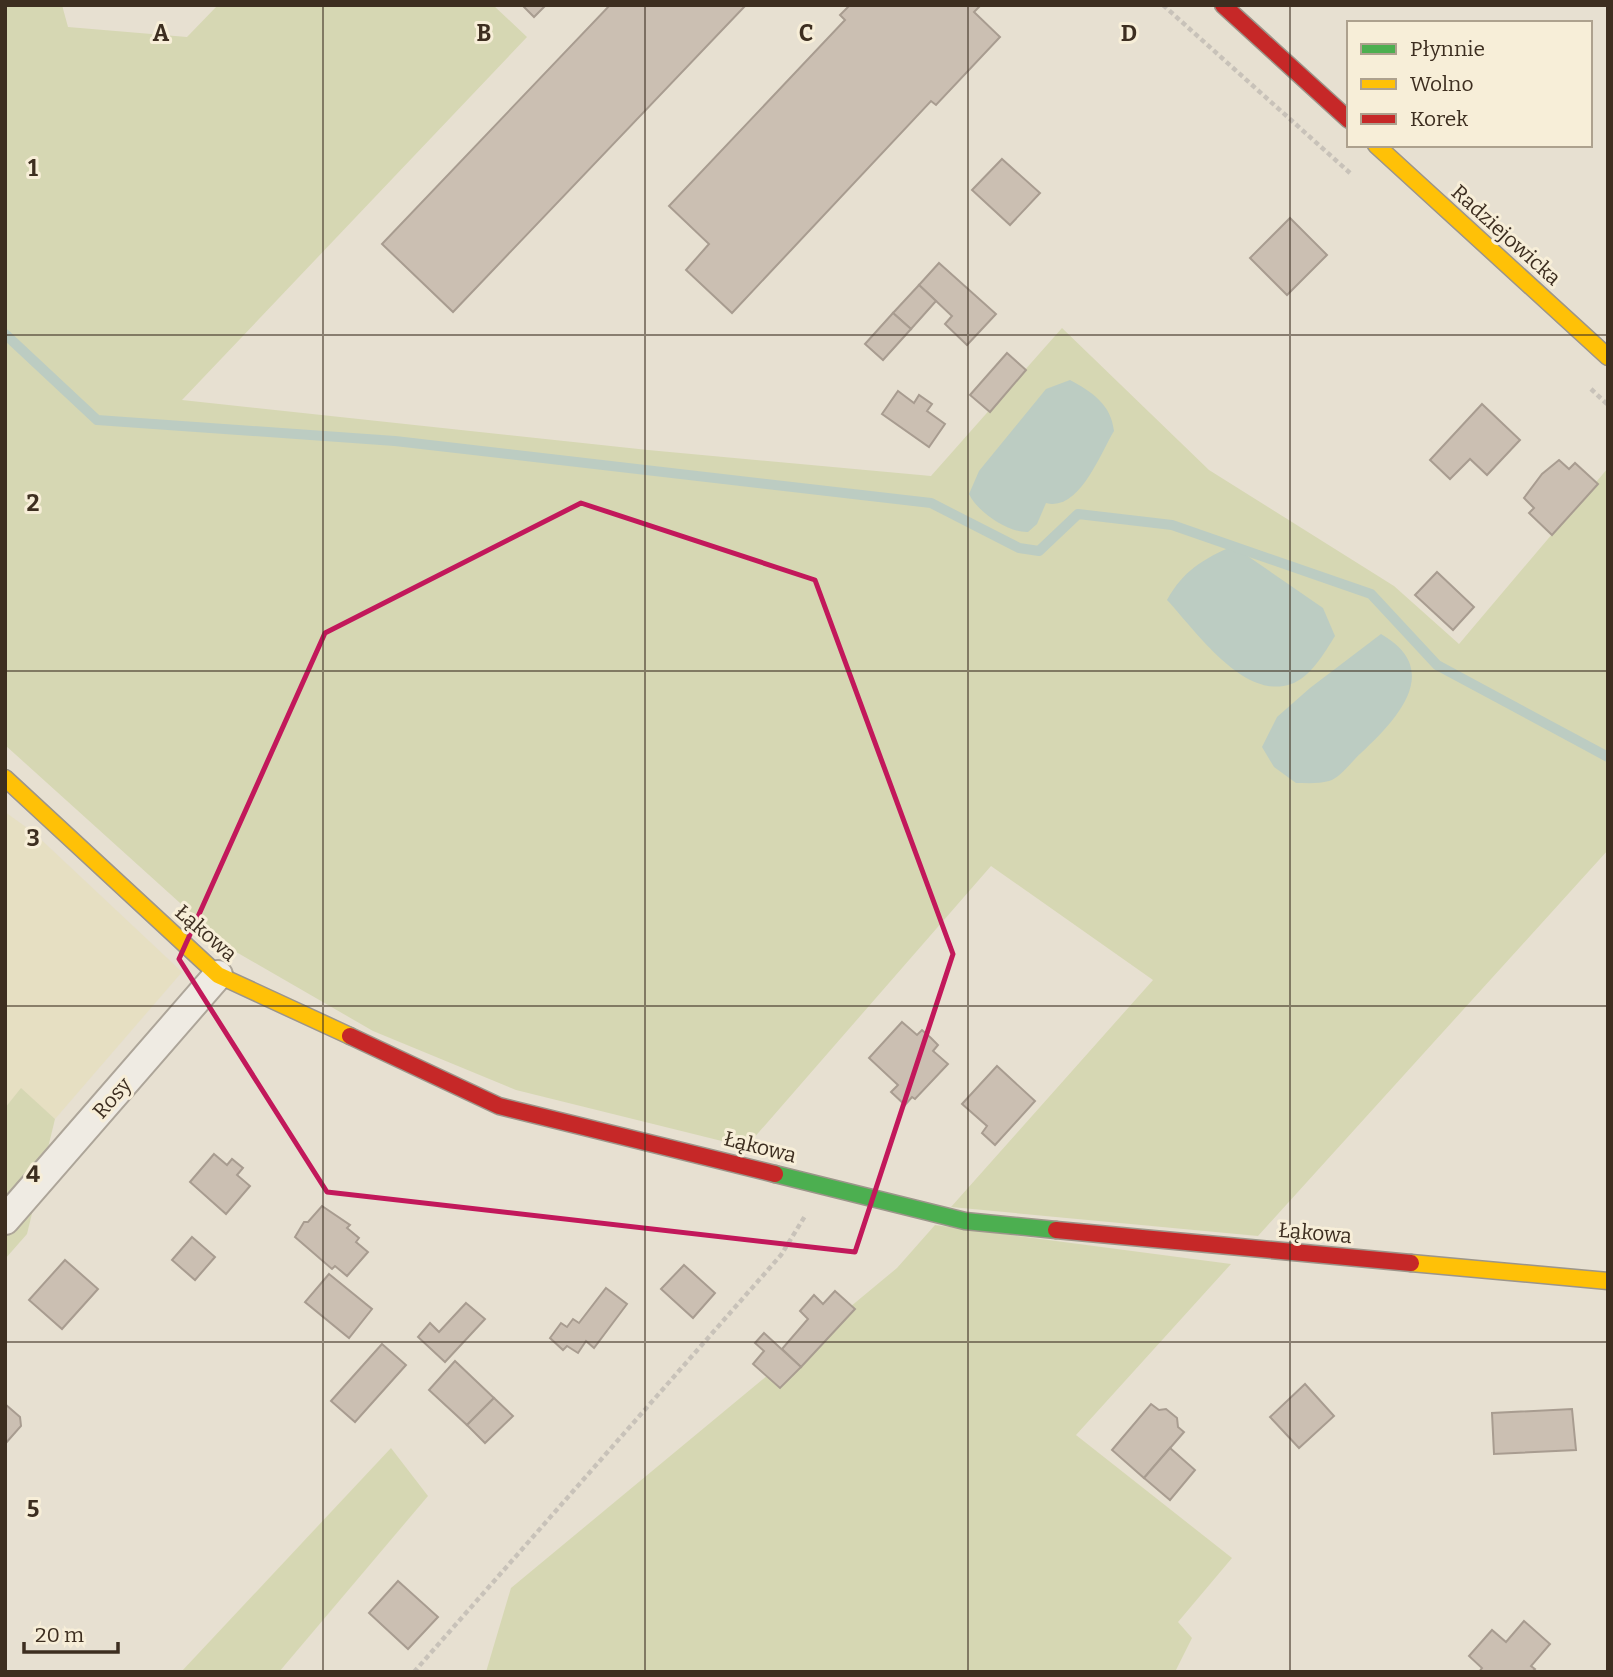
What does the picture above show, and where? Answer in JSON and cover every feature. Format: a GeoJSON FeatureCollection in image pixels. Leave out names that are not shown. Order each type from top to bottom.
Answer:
{"type":"FeatureCollection","features":[{"type":"Feature","properties":{"kind":"street"},"geometry":{"type":"LineString","coordinates":[[1223,5],[1347,118]]}},
{"type":"Feature","properties":{"kind":"street","name":"Radziejowicka"},"geometry":{"type":"LineString","coordinates":[[1378,147],[1607,356]]}},
{"type":"Feature","properties":{"kind":"street","name":"Łąkowa"},"geometry":{"type":"LineString","coordinates":[[5,778],[218,975],[269,1002],[499,1106],[965,1221],[1608,1281]]}},
{"type":"Feature","properties":{"kind":"street","name":"Rosy"},"geometry":{"type":"LineString","coordinates":[[5,1220],[218,975]]}},
{"type":"Feature","properties":{"kind":"path"},"geometry":{"type":"LineString","coordinates":[[414,1672],[781,1255],[823,1185]]}},
{"type":"Feature","properties":{"kind":"highlighted area"},"geometry":{"type":"Polygon","coordinates":[[[581,503],[815,580],[953,954],[855,1252],[327,1192],[179,959],[325,633],[581,503]]]}},
{"type":"Feature","properties":{"kind":"shaded area"},"geometry":{"type":"Polygon","coordinates":[[[1070,380],[1093,394],[1105,406],[1114,431],[1087,479],[1069,499],[1046,503],[1037,524],[1028,532],[1012,529],[986,514],[969,494],[979,471],[1046,389],[1070,380]]]}},
{"type":"Feature","properties":{"kind":"shaded area"},"geometry":{"type":"Polygon","coordinates":[[[1233,546],[1323,608],[1335,636],[1322,657],[1298,681],[1273,687],[1239,673],[1207,645],[1167,600],[1180,581],[1195,567],[1233,546]]]}},
{"type":"Feature","properties":{"kind":"shaded area"},"geometry":{"type":"Polygon","coordinates":[[[1381,634],[1400,648],[1410,663],[1412,679],[1400,710],[1375,740],[1333,779],[1325,782],[1296,783],[1274,767],[1262,747],[1277,717],[1381,634]]]}},
{"type":"Feature","properties":{"kind":"shaded area"},"geometry":{"type":"Polygon","coordinates":[[[5,812],[33,832],[182,972],[55,1119],[21,1089],[5,1108],[5,812]]]}},
{"type":"Feature","properties":{"kind":"green space"},"geometry":{"type":"Polygon","coordinates":[[[5,5],[62,5],[68,27],[187,37],[218,5],[493,5],[527,37],[182,400],[648,450],[931,476],[1062,328],[1209,470],[1394,586],[1459,644],[1608,468],[1608,850],[1258,1236],[951,1207],[1153,980],[991,866],[746,1147],[516,1090],[373,1031],[231,949],[5,745],[5,5]]]}},
{"type":"Feature","properties":{"kind":"green space"},"geometry":{"type":"Polygon","coordinates":[[[21,1088],[55,1119],[27,1234],[5,1259],[5,1108],[21,1088]]]}},
{"type":"Feature","properties":{"kind":"green space"},"geometry":{"type":"Polygon","coordinates":[[[935,1225],[1231,1264],[1076,1435],[1232,1558],[1178,1622],[1192,1638],[1175,1672],[486,1672],[511,1588],[897,1268],[935,1225]]]}},
{"type":"Feature","properties":{"kind":"green space"},"geometry":{"type":"Polygon","coordinates":[[[391,1448],[428,1496],[279,1672],[181,1672],[391,1448]]]}},
{"type":"Feature","properties":{"kind":"building"},"geometry":{"type":"Polygon","coordinates":[[[522,5],[546,5],[534,17],[522,5]]]}},
{"type":"Feature","properties":{"kind":"building"},"geometry":{"type":"Polygon","coordinates":[[[610,5],[746,5],[453,312],[382,244],[610,5]]]}},
{"type":"Feature","properties":{"kind":"building"},"geometry":{"type":"Polygon","coordinates":[[[850,5],[981,5],[974,12],[1000,37],[936,105],[931,101],[732,313],[686,270],[709,244],[669,206],[845,20],[840,15],[850,5]]]}},
{"type":"Feature","properties":{"kind":"building"},"geometry":{"type":"Polygon","coordinates":[[[1002,159],[1040,193],[1010,225],[972,190],[1002,159]]]}},
{"type":"Feature","properties":{"kind":"building"},"geometry":{"type":"Polygon","coordinates":[[[1290,218],[1327,255],[1287,295],[1250,258],[1290,218]]]}},
{"type":"Feature","properties":{"kind":"building"},"geometry":{"type":"Polygon","coordinates":[[[939,263],[996,314],[967,345],[945,324],[952,316],[919,285],[939,263]]]}},
{"type":"Feature","properties":{"kind":"building"},"geometry":{"type":"Polygon","coordinates":[[[919,285],[936,301],[911,329],[893,313],[919,285]]]}},
{"type":"Feature","properties":{"kind":"building"},"geometry":{"type":"Polygon","coordinates":[[[893,313],[911,329],[883,360],[865,344],[893,313]]]}},
{"type":"Feature","properties":{"kind":"building"},"geometry":{"type":"Polygon","coordinates":[[[1007,353],[1026,370],[990,412],[970,395],[1007,353]]]}},
{"type":"Feature","properties":{"kind":"building"},"geometry":{"type":"Polygon","coordinates":[[[898,391],[914,403],[919,395],[932,404],[927,411],[945,424],[929,447],[882,414],[898,391]]]}},
{"type":"Feature","properties":{"kind":"building"},"geometry":{"type":"Polygon","coordinates":[[[1482,404],[1520,440],[1487,475],[1470,459],[1450,479],[1430,460],[1482,404]]]}},
{"type":"Feature","properties":{"kind":"building"},"geometry":{"type":"Polygon","coordinates":[[[1559,460],[1569,469],[1575,463],[1598,484],[1552,535],[1529,513],[1534,508],[1524,498],[1542,474],[1559,460]]]}},
{"type":"Feature","properties":{"kind":"building"},"geometry":{"type":"Polygon","coordinates":[[[1437,572],[1474,607],[1453,630],[1415,595],[1437,572]]]}},
{"type":"Feature","properties":{"kind":"building"},"geometry":{"type":"Polygon","coordinates":[[[902,1022],[917,1035],[922,1030],[931,1038],[938,1045],[933,1051],[948,1064],[915,1099],[912,1097],[905,1105],[891,1092],[898,1085],[869,1058],[902,1022]]]}},
{"type":"Feature","properties":{"kind":"building"},"geometry":{"type":"Polygon","coordinates":[[[997,1066],[1035,1101],[995,1145],[982,1133],[987,1126],[962,1104],[997,1066]]]}},
{"type":"Feature","properties":{"kind":"building"},"geometry":{"type":"Polygon","coordinates":[[[214,1154],[227,1165],[232,1159],[243,1168],[237,1175],[250,1186],[226,1214],[190,1182],[214,1154]]]}},
{"type":"Feature","properties":{"kind":"building"},"geometry":{"type":"Polygon","coordinates":[[[322,1206],[350,1225],[347,1228],[359,1238],[356,1242],[368,1252],[347,1276],[335,1266],[332,1269],[295,1237],[304,1222],[308,1222],[322,1206]]]}},
{"type":"Feature","properties":{"kind":"building"},"geometry":{"type":"Polygon","coordinates":[[[192,1237],[215,1257],[195,1280],[172,1260],[192,1237]]]}},
{"type":"Feature","properties":{"kind":"building"},"geometry":{"type":"Polygon","coordinates":[[[65,1260],[98,1289],[62,1329],[29,1300],[65,1260]]]}},
{"type":"Feature","properties":{"kind":"building"},"geometry":{"type":"Polygon","coordinates":[[[684,1265],[715,1293],[693,1318],[661,1289],[684,1265]]]}},
{"type":"Feature","properties":{"kind":"building"},"geometry":{"type":"Polygon","coordinates":[[[329,1274],[372,1309],[349,1338],[305,1302],[329,1274]]]}},
{"type":"Feature","properties":{"kind":"building"},"geometry":{"type":"Polygon","coordinates":[[[606,1288],[627,1304],[594,1348],[586,1341],[578,1353],[567,1346],[563,1350],[550,1338],[561,1323],[567,1327],[573,1319],[579,1323],[606,1288]]]}},
{"type":"Feature","properties":{"kind":"building"},"geometry":{"type":"Polygon","coordinates":[[[835,1291],[855,1309],[801,1367],[782,1349],[808,1319],[800,1311],[814,1295],[823,1304],[835,1291]]]}},
{"type":"Feature","properties":{"kind":"building"},"geometry":{"type":"Polygon","coordinates":[[[466,1303],[485,1319],[445,1362],[418,1337],[430,1323],[439,1332],[466,1303]]]}},
{"type":"Feature","properties":{"kind":"building"},"geometry":{"type":"Polygon","coordinates":[[[764,1333],[801,1367],[780,1388],[753,1364],[764,1351],[755,1343],[764,1333]]]}},
{"type":"Feature","properties":{"kind":"building"},"geometry":{"type":"Polygon","coordinates":[[[382,1344],[406,1365],[355,1422],[331,1401],[382,1344]]]}},
{"type":"Feature","properties":{"kind":"building"},"geometry":{"type":"Polygon","coordinates":[[[455,1361],[494,1398],[467,1425],[429,1390],[455,1361]]]}},
{"type":"Feature","properties":{"kind":"building"},"geometry":{"type":"Polygon","coordinates":[[[1305,1384],[1334,1416],[1299,1448],[1270,1417],[1305,1384]]]}},
{"type":"Feature","properties":{"kind":"building"},"geometry":{"type":"Polygon","coordinates":[[[494,1398],[513,1416],[485,1443],[467,1425],[494,1398]]]}},
{"type":"Feature","properties":{"kind":"building"},"geometry":{"type":"Polygon","coordinates":[[[5,1404],[20,1417],[21,1426],[5,1444],[5,1404]]]}},
{"type":"Feature","properties":{"kind":"building"},"geometry":{"type":"Polygon","coordinates":[[[1151,1404],[1159,1410],[1166,1409],[1177,1418],[1178,1427],[1184,1432],[1144,1478],[1112,1450],[1151,1404]]]}},
{"type":"Feature","properties":{"kind":"building"},"geometry":{"type":"Polygon","coordinates":[[[1572,1409],[1576,1450],[1494,1454],[1492,1413],[1572,1409]]]}},
{"type":"Feature","properties":{"kind":"building"},"geometry":{"type":"Polygon","coordinates":[[[1170,1448],[1195,1470],[1170,1500],[1144,1478],[1170,1448]]]}},
{"type":"Feature","properties":{"kind":"building"},"geometry":{"type":"Polygon","coordinates":[[[398,1581],[438,1617],[408,1649],[369,1613],[398,1581]]]}},
{"type":"Feature","properties":{"kind":"building"},"geometry":{"type":"Polygon","coordinates":[[[1524,1621],[1550,1644],[1531,1666],[1535,1669],[1532,1672],[1479,1672],[1482,1668],[1469,1656],[1492,1630],[1506,1642],[1524,1621]]]}},
{"type":"Feature","properties":{"kind":"waterway"},"geometry":{"type":"LineString","coordinates":[[5,334],[97,420],[395,441],[931,503],[1019,548],[1039,551],[1078,514],[1172,525],[1371,594],[1437,665],[1608,757]]}},
{"type":"Feature","properties":{"kind":"traffic: fast"},"geometry":{"type":"LineString","coordinates":[[775,1174],[965,1221],[1056,1230]]}},
{"type":"Feature","properties":{"kind":"traffic: slow"},"geometry":{"type":"LineString","coordinates":[[1378,147],[1608,357]]}},
{"type":"Feature","properties":{"kind":"traffic: slow"},"geometry":{"type":"LineString","coordinates":[[5,778],[218,975],[350,1036]]}},
{"type":"Feature","properties":{"kind":"traffic: slow"},"geometry":{"type":"LineString","coordinates":[[1411,1263],[1608,1281]]}},
{"type":"Feature","properties":{"kind":"traffic: jam"},"geometry":{"type":"LineString","coordinates":[[1223,5],[1347,118]]}},
{"type":"Feature","properties":{"kind":"traffic: jam"},"geometry":{"type":"LineString","coordinates":[[350,1036],[499,1106],[775,1174]]}},
{"type":"Feature","properties":{"kind":"traffic: jam"},"geometry":{"type":"LineString","coordinates":[[1056,1230],[1411,1263]]}}]}
